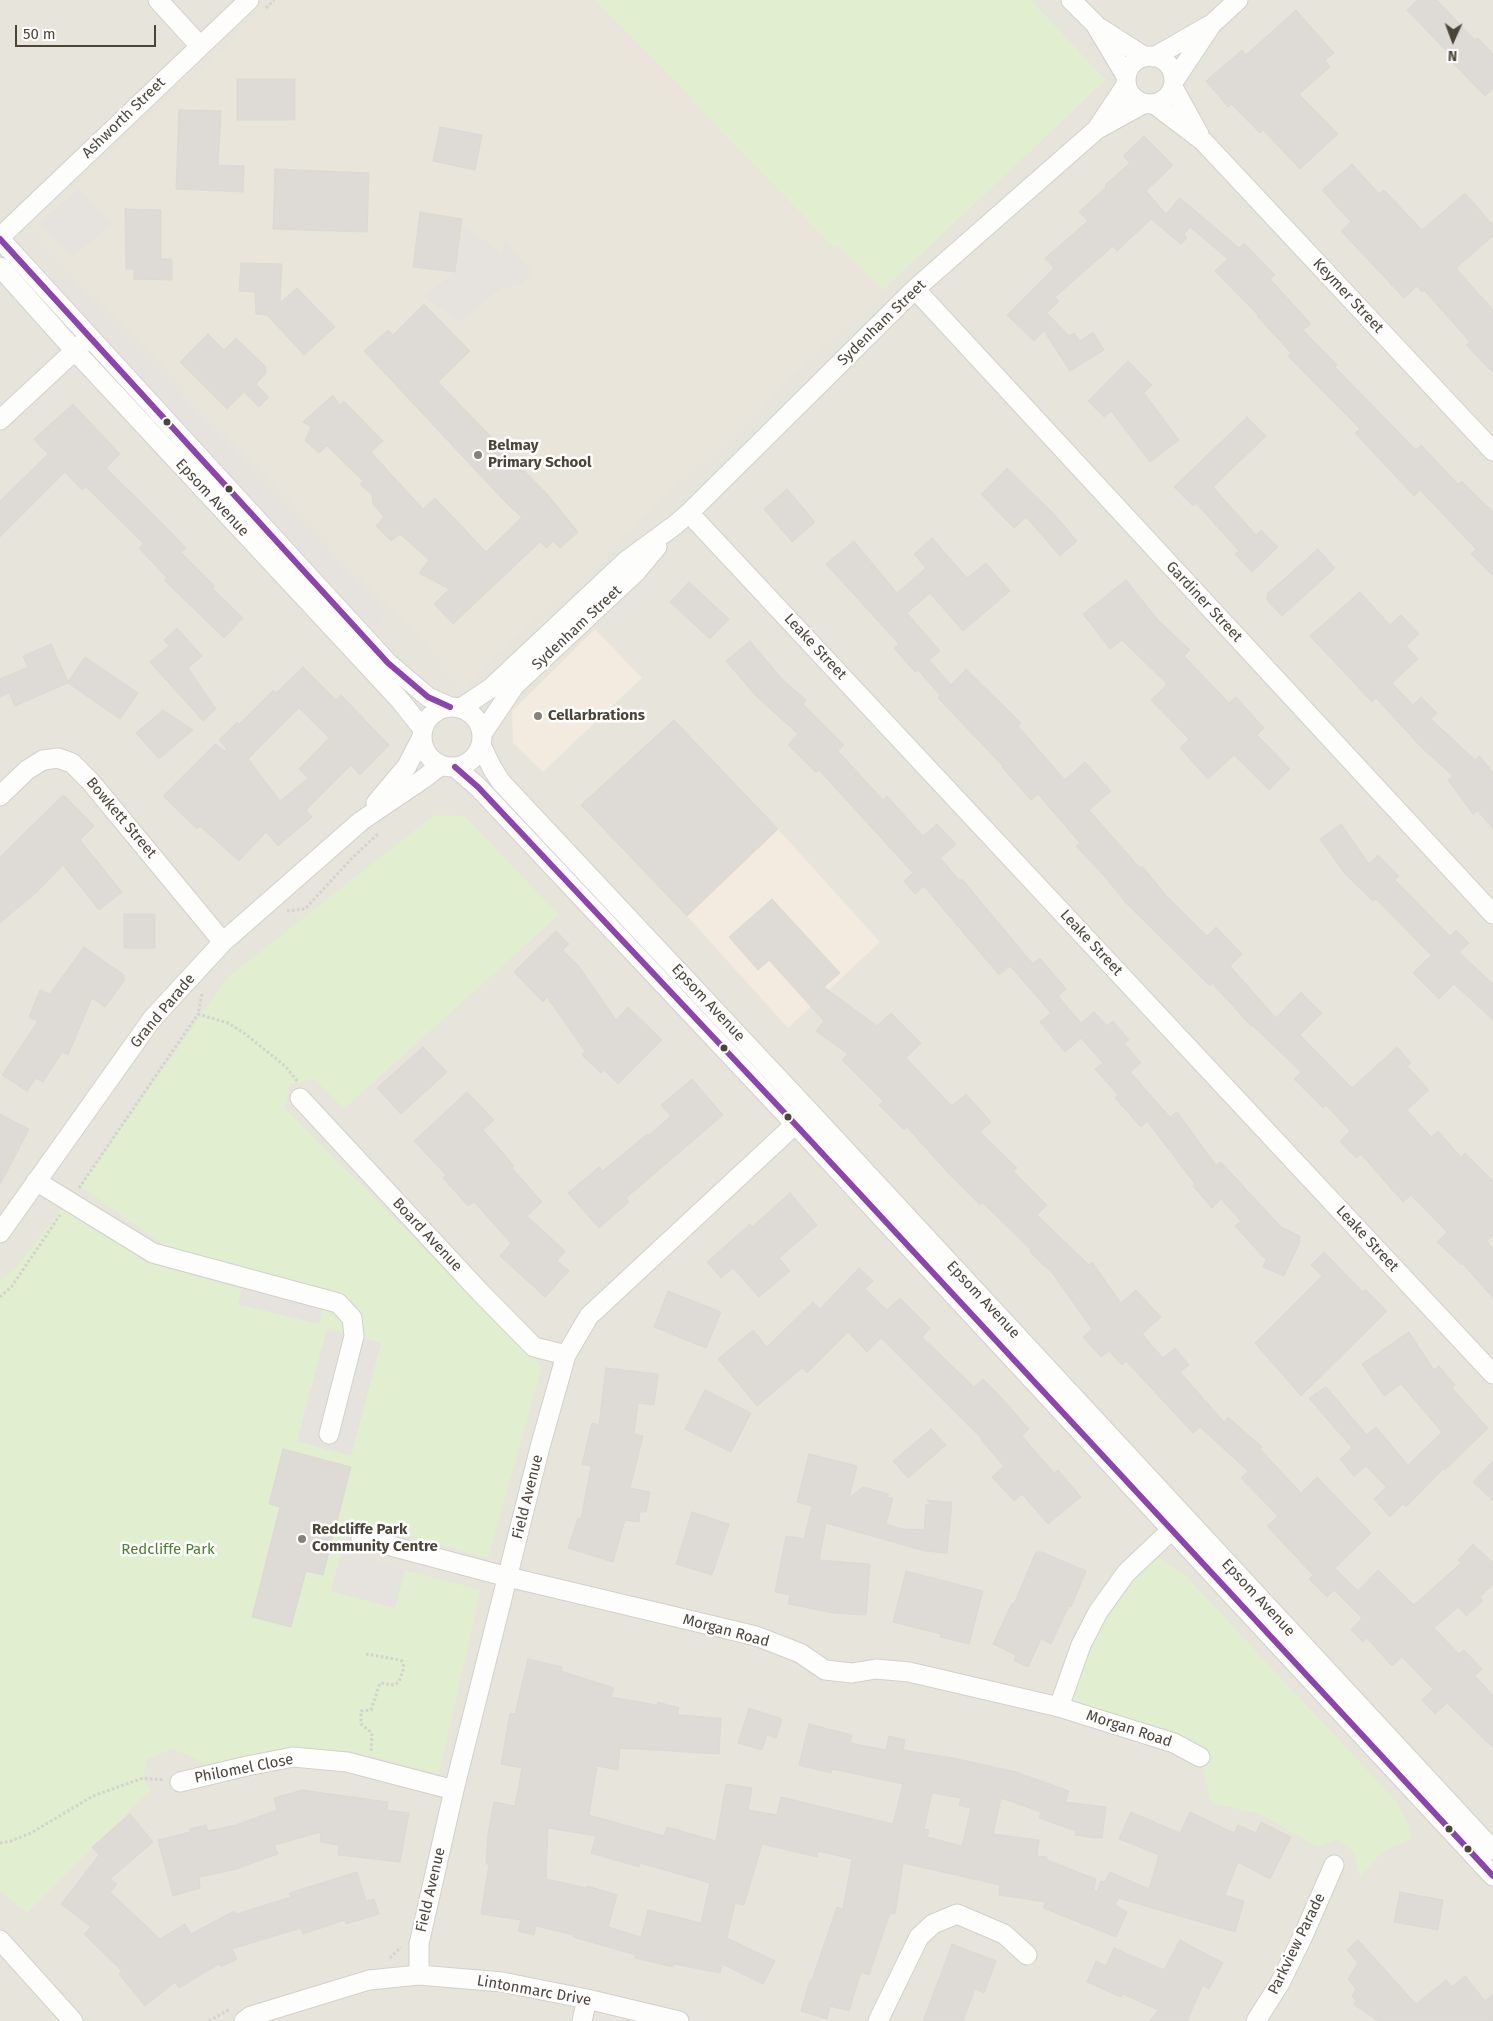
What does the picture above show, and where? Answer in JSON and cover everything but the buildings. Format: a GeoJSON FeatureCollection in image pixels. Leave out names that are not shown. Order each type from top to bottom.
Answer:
{"type":"FeatureCollection","features":[{"type":"Feature","properties":{"kind":"street"},"geometry":{"type":"LineString","coordinates":[[158,0],[200,46]]}},
{"type":"Feature","properties":{"kind":"street","name":"Ashworth Street"},"geometry":{"type":"LineString","coordinates":[[0,238],[249,0]]}},
{"type":"Feature","properties":{"kind":"street"},"geometry":{"type":"LineString","coordinates":[[1071,0],[1095,24],[1149,57],[1167,64],[1173,71],[1174,85]]}},
{"type":"Feature","properties":{"kind":"street"},"geometry":{"type":"LineString","coordinates":[[1126,80],[1132,64],[1212,24],[1238,0]]}},
{"type":"Feature","properties":{"kind":"street"},"geometry":{"type":"LineString","coordinates":[[1095,24],[1126,80],[1131,96],[1149,104],[1166,99],[1212,24]]}},
{"type":"Feature","properties":{"kind":"street","name":"Sydenham Street"},"geometry":{"type":"LineString","coordinates":[[1096,130],[1126,80]]}},
{"type":"Feature","properties":{"kind":"street","name":"Keymer Street"},"geometry":{"type":"LineString","coordinates":[[1174,85],[1203,142]]}},
{"type":"Feature","properties":{"kind":"street","name":"Keymer Street"},"geometry":{"type":"LineString","coordinates":[[1149,104],[1203,142],[1493,451]]}},
{"type":"Feature","properties":{"kind":"street","name":"Sydenham Street"},"geometry":{"type":"LineString","coordinates":[[482,739],[516,685],[636,572],[682,519],[915,289],[1096,130],[1149,104]]}},
{"type":"Feature","properties":{"kind":"street","name":"Epsom Avenue"},"geometry":{"type":"LineString","coordinates":[[0,238],[388,663],[428,697],[455,707]]}},
{"type":"Feature","properties":{"kind":"street","name":"Epsom Avenue"},"geometry":{"type":"LineString","coordinates":[[0,267],[75,351],[399,699],[422,733]]}},
{"type":"Feature","properties":{"kind":"street","name":"Gardiner Street"},"geometry":{"type":"LineString","coordinates":[[915,289],[1493,914]]}},
{"type":"Feature","properties":{"kind":"street"},"geometry":{"type":"LineString","coordinates":[[0,420],[89,337]]}},
{"type":"Feature","properties":{"kind":"street","name":"Sydenham Street"},"geometry":{"type":"LineString","coordinates":[[455,707],[491,688],[626,562],[682,519]]}},
{"type":"Feature","properties":{"kind":"street","name":"Leake Street"},"geometry":{"type":"LineString","coordinates":[[682,519],[1493,1374]]}},
{"type":"Feature","properties":{"kind":"street"},"geometry":{"type":"LineString","coordinates":[[455,707],[469,711],[476,718],[482,739],[472,760],[464,765],[448,766],[435,761],[426,751],[422,733],[430,716],[442,708],[455,707]]}},
{"type":"Feature","properties":{"kind":"street","name":"Grand Parade"},"geometry":{"type":"LineString","coordinates":[[361,821],[407,766],[422,733]]}},
{"type":"Feature","properties":{"kind":"street","name":"Epsom Avenue"},"geometry":{"type":"LineString","coordinates":[[482,739],[492,768],[501,782],[802,1118],[1178,1524],[1493,1876]]}},
{"type":"Feature","properties":{"kind":"street","name":"Bowkett Street"},"geometry":{"type":"LineString","coordinates":[[0,796],[27,770],[43,760],[58,758],[72,763],[90,780],[223,942]]}},
{"type":"Feature","properties":{"kind":"street","name":"Epsom Avenue"},"geometry":{"type":"LineString","coordinates":[[448,766],[478,787],[802,1118]]}},
{"type":"Feature","properties":{"kind":"street","name":"Grand Parade"},"geometry":{"type":"LineString","coordinates":[[0,1233],[152,1019],[223,942],[361,821],[423,779],[448,766]]}},
{"type":"Feature","properties":{"kind":"street","name":"Board Avenue"},"geometry":{"type":"LineString","coordinates":[[300,1098],[480,1292],[534,1347],[566,1355]]}},
{"type":"Feature","properties":{"kind":"street","name":"Field Avenue"},"geometry":{"type":"LineString","coordinates":[[419,1976],[419,1944],[454,1790],[540,1447],[566,1355],[590,1316],[802,1118]]}},
{"type":"Feature","properties":{"kind":"street"},"geometry":{"type":"LineString","coordinates":[[36,1181],[153,1253],[338,1303],[352,1318],[354,1336],[329,1434]]}},
{"type":"Feature","properties":{"kind":"street"},"geometry":{"type":"LineString","coordinates":[[1060,1706],[1082,1645],[1098,1612],[1126,1573],[1178,1524]]}},
{"type":"Feature","properties":{"kind":"street","name":"Epsom Avenue"},"geometry":{"type":"LineString","coordinates":[[1178,1524],[1493,1850]]}},
{"type":"Feature","properties":{"kind":"street","name":"Morgan Road"},"geometry":{"type":"LineString","coordinates":[[362,1538],[508,1577],[756,1636],[800,1653],[825,1670],[852,1674],[876,1669],[909,1672],[1060,1706],[1174,1743],[1200,1757]]}},
{"type":"Feature","properties":{"kind":"street","name":"Philomel Close"},"geometry":{"type":"LineString","coordinates":[[180,1782],[247,1766],[293,1758],[347,1762],[454,1790]]}},
{"type":"Feature","properties":{"kind":"street","name":"Parkview Parade"},"geometry":{"type":"LineString","coordinates":[[1256,2021],[1280,1983],[1334,1865]]}},
{"type":"Feature","properties":{"kind":"street"},"geometry":{"type":"LineString","coordinates":[[878,2021],[919,1937],[933,1924],[957,1914],[1004,1934],[1027,1955]]}},
{"type":"Feature","properties":{"kind":"street"},"geometry":{"type":"LineString","coordinates":[[0,1940],[73,2021]]}},
{"type":"Feature","properties":{"kind":"street","name":"Lintonmarc Drive"},"geometry":{"type":"LineString","coordinates":[[240,2013],[252,2016],[369,1980],[419,1976],[502,1982],[587,1999],[679,2021]]}},
{"type":"Feature","properties":{"kind":"street"},"geometry":{"type":"LineString","coordinates":[[582,2021],[587,1999]]}},
{"type":"Feature","properties":{"kind":"path"},"geometry":{"type":"LineString","coordinates":[[283,912],[305,909],[352,858],[386,827]]}},
{"type":"Feature","properties":{"kind":"path"},"geometry":{"type":"LineString","coordinates":[[78,1189],[198,1014],[203,987]]}},
{"type":"Feature","properties":{"kind":"path"},"geometry":{"type":"LineString","coordinates":[[198,1014],[228,1022],[286,1066],[304,1090],[300,1098]]}},
{"type":"Feature","properties":{"kind":"path"},"geometry":{"type":"LineString","coordinates":[[0,1297],[12,1286],[61,1215]]}},
{"type":"Feature","properties":{"kind":"path"},"geometry":{"type":"LineString","coordinates":[[366,1654],[402,1661],[404,1667],[399,1682],[394,1685],[380,1684],[371,1710],[360,1711],[361,1724],[372,1733],[370,1756]]}},
{"type":"Feature","properties":{"kind":"path"},"geometry":{"type":"LineString","coordinates":[[0,1843],[31,1833],[93,1796],[143,1778],[180,1782]]}},
{"type":"Feature","properties":{"kind":"path"},"geometry":{"type":"LineString","coordinates":[[384,1962],[400,1949],[402,1943]]}},
{"type":"Feature","properties":{"kind":"path"},"geometry":{"type":"LineString","coordinates":[[209,2021],[220,2013],[240,2013]]}},
{"type":"Feature","properties":{"kind":"shaded area"},"geometry":{"type":"Polygon","coordinates":[[[0,0],[1493,0],[1493,2021],[0,2021],[0,0]]]}},
{"type":"Feature","properties":{"kind":"shaded area","name":"Belmay Primary School"},"geometry":{"type":"Polygon","coordinates":[[[276,0],[1031,0],[1106,80],[465,686],[30,225],[276,0]]]}},
{"type":"Feature","properties":{"kind":"shaded area"},"geometry":{"type":"Polygon","coordinates":[[[79,189],[112,224],[72,257],[39,223],[79,189]]]}},
{"type":"Feature","properties":{"kind":"shaded area"},"geometry":{"type":"Polygon","coordinates":[[[464,226],[500,252],[506,240],[531,272],[520,286],[501,288],[459,322],[424,296],[455,272],[464,226]]]}},
{"type":"Feature","properties":{"kind":"shaded area"},"geometry":{"type":"Polygon","coordinates":[[[69,278],[386,612],[374,634],[46,279],[69,278]]]}},
{"type":"Feature","properties":{"kind":"shaded area"},"geometry":{"type":"Polygon","coordinates":[[[595,629],[642,678],[543,772],[513,743],[512,711],[595,629]]]}},
{"type":"Feature","properties":{"kind":"shaded area"},"geometry":{"type":"Polygon","coordinates":[[[778,829],[880,942],[788,1028],[687,916],[778,829]]]}},
{"type":"Feature","properties":{"kind":"shaded area"},"geometry":{"type":"Polygon","coordinates":[[[242,1289],[322,1307],[319,1324],[238,1304],[242,1289]]]}},
{"type":"Feature","properties":{"kind":"shaded area"},"geometry":{"type":"Polygon","coordinates":[[[327,1329],[381,1343],[351,1456],[297,1441],[327,1329]]]}},
{"type":"Feature","properties":{"kind":"shaded area"},"geometry":{"type":"Polygon","coordinates":[[[341,1554],[405,1570],[395,1608],[331,1591],[341,1554]]]}},
{"type":"Feature","properties":{"kind":"green space"},"geometry":{"type":"Polygon","coordinates":[[[595,0],[1031,0],[1106,80],[883,290],[838,245],[834,248],[691,100],[692,98],[595,0]]]}},
{"type":"Feature","properties":{"kind":"green space","name":"Redcliffe Park"},"geometry":{"type":"Polygon","coordinates":[[[434,815],[465,816],[559,915],[344,1109],[314,1079],[290,1084],[285,1108],[542,1367],[488,1558],[351,1520],[332,1591],[395,1608],[405,1570],[481,1590],[439,1774],[352,1751],[274,1751],[209,1767],[190,1756],[172,1749],[147,1759],[143,1778],[151,1790],[27,1913],[0,1891],[0,1280],[14,1270],[64,1206],[146,1262],[242,1289],[238,1304],[319,1324],[322,1307],[343,1318],[345,1333],[327,1329],[381,1344],[359,1337],[360,1311],[342,1295],[168,1248],[80,1186],[228,977],[434,815]]]}},
{"type":"Feature","properties":{"kind":"green space"},"geometry":{"type":"Polygon","coordinates":[[[1150,1551],[1187,1577],[1397,1802],[1409,1826],[1412,1839],[1382,1852],[1360,1878],[1353,1851],[1338,1839],[1317,1847],[1260,1814],[1211,1803],[1200,1757],[1059,1707],[1081,1645],[1150,1551]]]}},
{"type":"Feature","properties":{"kind":"transit line"},"geometry":{"type":"LineString","coordinates":[[0,239],[388,663],[428,697],[450,707]]}},
{"type":"Feature","properties":{"kind":"transit line"},"geometry":{"type":"LineString","coordinates":[[455,767],[478,787],[795,1124],[1493,1876]]}},
{"type":"Feature","properties":{"kind":"place","name":"Belmay Primary School"},"geometry":{"type":"Point","coordinates":[478,455]}},
{"type":"Feature","properties":{"kind":"place","name":"Cellarbrations"},"geometry":{"type":"Point","coordinates":[538,716]}},
{"type":"Feature","properties":{"kind":"place","name":"Redcliffe Park Community Centre"},"geometry":{"type":"Point","coordinates":[302,1539]}}]}
